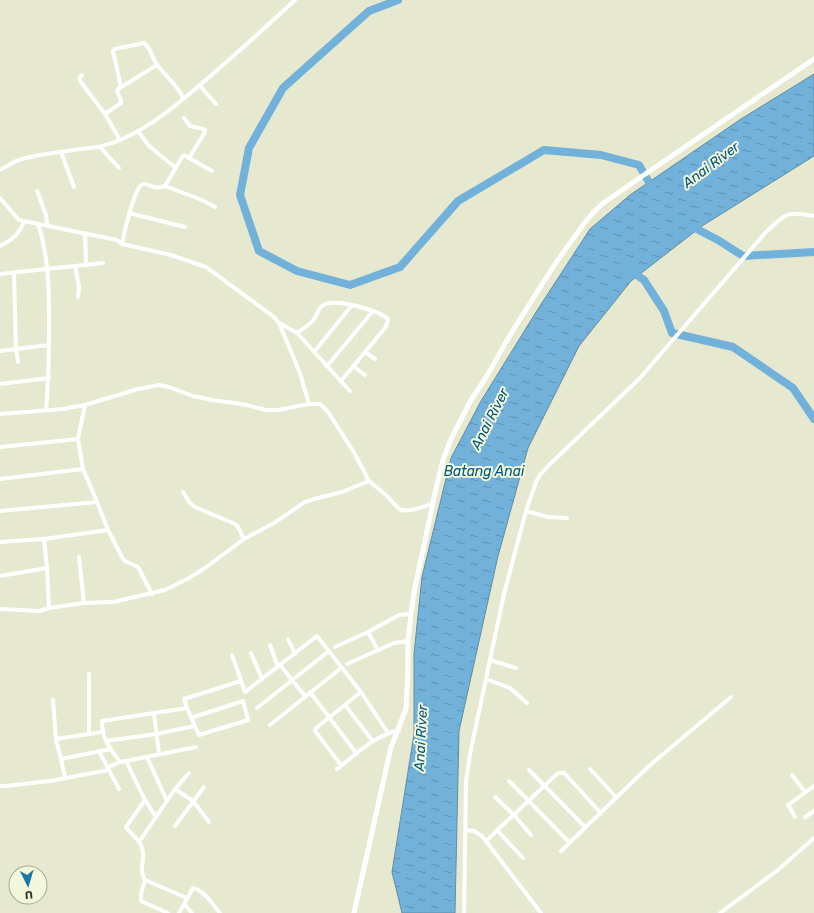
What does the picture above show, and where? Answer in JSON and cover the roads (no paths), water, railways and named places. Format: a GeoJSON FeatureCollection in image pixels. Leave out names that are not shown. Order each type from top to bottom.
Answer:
{"type":"FeatureCollection","features":[{"type":"Feature","properties":{"kind":"street"},"geometry":{"type":"LineString","coordinates":[[0,170],[16,161],[32,157],[100,147],[120,140],[152,123],[184,99],[295,0]]}},
{"type":"Feature","properties":{"kind":"street"},"geometry":{"type":"LineString","coordinates":[[121,87],[113,52],[114,50],[144,44],[148,47],[157,64],[181,93],[184,99]]}},
{"type":"Feature","properties":{"kind":"street"},"geometry":{"type":"LineString","coordinates":[[354,913],[388,759],[406,709],[408,641],[411,614],[432,504],[443,460],[451,439],[471,400],[526,310],[567,248],[588,219],[602,204],[814,59]]}},
{"type":"Feature","properties":{"kind":"street"},"geometry":{"type":"LineString","coordinates":[[105,114],[121,103],[117,91],[121,87],[157,64]]}},
{"type":"Feature","properties":{"kind":"street"},"geometry":{"type":"LineString","coordinates":[[82,75],[80,77],[80,81],[105,114],[120,140]]}},
{"type":"Feature","properties":{"kind":"street"},"geometry":{"type":"LineString","coordinates":[[199,85],[216,104]]}},
{"type":"Feature","properties":{"kind":"street"},"geometry":{"type":"LineString","coordinates":[[184,118],[190,126],[205,130],[189,158]]}},
{"type":"Feature","properties":{"kind":"street"},"geometry":{"type":"LineString","coordinates":[[138,131],[149,146],[176,168]]}},
{"type":"Feature","properties":{"kind":"street"},"geometry":{"type":"LineString","coordinates":[[100,147],[119,168]]}},
{"type":"Feature","properties":{"kind":"street"},"geometry":{"type":"LineString","coordinates":[[61,152],[74,187]]}},
{"type":"Feature","properties":{"kind":"street"},"geometry":{"type":"LineString","coordinates":[[165,186],[184,155],[212,171]]}},
{"type":"Feature","properties":{"kind":"street"},"geometry":{"type":"LineString","coordinates":[[122,244],[129,213],[138,191],[144,184],[155,187],[165,186],[202,200],[215,207]]}},
{"type":"Feature","properties":{"kind":"street"},"geometry":{"type":"LineString","coordinates":[[37,191],[46,215],[46,226]]}},
{"type":"Feature","properties":{"kind":"street"},"geometry":{"type":"LineString","coordinates":[[0,199],[16,218],[24,222],[116,240],[122,244],[171,255],[206,267],[279,323],[297,333],[350,391]]}},
{"type":"Feature","properties":{"kind":"street"},"geometry":{"type":"LineString","coordinates":[[129,213],[185,227]]}},
{"type":"Feature","properties":{"kind":"street"},"geometry":{"type":"LineString","coordinates":[[464,913],[467,774],[504,594],[532,490],[540,475],[640,378],[766,232],[787,214],[797,213],[814,216]]}},
{"type":"Feature","properties":{"kind":"street"},"geometry":{"type":"LineString","coordinates":[[0,246],[15,237],[21,230],[24,222]]}},
{"type":"Feature","properties":{"kind":"street"},"geometry":{"type":"LineString","coordinates":[[38,224],[42,235],[48,268],[49,378],[46,410]]}},
{"type":"Feature","properties":{"kind":"street"},"geometry":{"type":"LineString","coordinates":[[85,233],[86,265]]}},
{"type":"Feature","properties":{"kind":"street"},"geometry":{"type":"LineString","coordinates":[[0,274],[103,262]]}},
{"type":"Feature","properties":{"kind":"street"},"geometry":{"type":"LineString","coordinates":[[75,266],[79,287],[78,297]]}},
{"type":"Feature","properties":{"kind":"street"},"geometry":{"type":"LineString","coordinates":[[14,273],[16,349],[18,362]]}},
{"type":"Feature","properties":{"kind":"street"},"geometry":{"type":"LineString","coordinates":[[297,333],[312,322],[321,307],[326,304],[334,303],[352,305],[385,316],[388,321],[385,328],[341,381]]}},
{"type":"Feature","properties":{"kind":"street"},"geometry":{"type":"LineString","coordinates":[[314,352],[352,305]]}},
{"type":"Feature","properties":{"kind":"street"},"geometry":{"type":"LineString","coordinates":[[327,366],[373,311]]}},
{"type":"Feature","properties":{"kind":"street"},"geometry":{"type":"LineString","coordinates":[[279,323],[300,373],[309,404]]}},
{"type":"Feature","properties":{"kind":"street"},"geometry":{"type":"LineString","coordinates":[[0,351],[49,345]]}},
{"type":"Feature","properties":{"kind":"street"},"geometry":{"type":"LineString","coordinates":[[365,352],[375,359]]}},
{"type":"Feature","properties":{"kind":"street"},"geometry":{"type":"LineString","coordinates":[[353,366],[365,375]]}},
{"type":"Feature","properties":{"kind":"street"},"geometry":{"type":"LineString","coordinates":[[0,384],[49,378]]}},
{"type":"Feature","properties":{"kind":"street"},"geometry":{"type":"LineString","coordinates":[[0,414],[63,409],[85,405],[138,389],[159,385],[193,396],[242,404],[266,410],[278,410],[309,404],[320,404],[328,412],[355,454],[369,481],[386,495],[401,511],[432,504]]}},
{"type":"Feature","properties":{"kind":"street"},"geometry":{"type":"LineString","coordinates":[[85,405],[78,439],[83,469],[108,530],[122,559],[139,569],[152,594]]}},
{"type":"Feature","properties":{"kind":"street"},"geometry":{"type":"LineString","coordinates":[[0,448],[78,439]]}},
{"type":"Feature","properties":{"kind":"street"},"geometry":{"type":"LineString","coordinates":[[0,479],[83,469]]}},
{"type":"Feature","properties":{"kind":"street"},"geometry":{"type":"LineString","coordinates":[[0,609],[40,611],[49,608],[84,603],[113,602],[164,590],[189,578],[225,554],[244,539],[274,523],[305,502],[342,492],[369,481]]}},
{"type":"Feature","properties":{"kind":"street"},"geometry":{"type":"LineString","coordinates":[[183,492],[190,503],[195,507],[238,527],[244,539]]}},
{"type":"Feature","properties":{"kind":"street"},"geometry":{"type":"LineString","coordinates":[[0,511],[97,502]]}},
{"type":"Feature","properties":{"kind":"street"},"geometry":{"type":"LineString","coordinates":[[526,511],[548,516],[567,518]]}},
{"type":"Feature","properties":{"kind":"street"},"geometry":{"type":"LineString","coordinates":[[0,542],[44,539],[108,530]]}},
{"type":"Feature","properties":{"kind":"street"},"geometry":{"type":"LineString","coordinates":[[44,539],[49,608]]}},
{"type":"Feature","properties":{"kind":"street"},"geometry":{"type":"LineString","coordinates":[[79,557],[84,603]]}},
{"type":"Feature","properties":{"kind":"street"},"geometry":{"type":"LineString","coordinates":[[0,576],[47,568]]}},
{"type":"Feature","properties":{"kind":"street"},"geometry":{"type":"LineString","coordinates":[[335,647],[368,632],[398,615],[411,614]]}},
{"type":"Feature","properties":{"kind":"street"},"geometry":{"type":"LineString","coordinates":[[368,632],[378,650]]}},
{"type":"Feature","properties":{"kind":"street"},"geometry":{"type":"LineString","coordinates":[[232,655],[245,692],[317,636],[361,692],[388,733]]}},
{"type":"Feature","properties":{"kind":"street"},"geometry":{"type":"LineString","coordinates":[[288,638],[295,654]]}},
{"type":"Feature","properties":{"kind":"street"},"geometry":{"type":"LineString","coordinates":[[347,664],[397,642],[408,641]]}},
{"type":"Feature","properties":{"kind":"street"},"geometry":{"type":"LineString","coordinates":[[270,645],[279,666],[305,696]]}},
{"type":"Feature","properties":{"kind":"street"},"geometry":{"type":"LineString","coordinates":[[251,652],[262,679]]}},
{"type":"Feature","properties":{"kind":"street"},"geometry":{"type":"LineString","coordinates":[[257,708],[329,652]]}},
{"type":"Feature","properties":{"kind":"street"},"geometry":{"type":"LineString","coordinates":[[490,660],[516,668]]}},
{"type":"Feature","properties":{"kind":"street"},"geometry":{"type":"LineString","coordinates":[[270,725],[341,668]]}},
{"type":"Feature","properties":{"kind":"street"},"geometry":{"type":"LineString","coordinates":[[89,734],[90,674]]}},
{"type":"Feature","properties":{"kind":"street"},"geometry":{"type":"LineString","coordinates":[[486,679],[510,688],[527,703]]}},
{"type":"Feature","properties":{"kind":"street"},"geometry":{"type":"LineString","coordinates":[[191,718],[243,701],[248,720],[199,735],[191,718],[184,699],[241,681]]}},
{"type":"Feature","properties":{"kind":"street"},"geometry":{"type":"LineString","coordinates":[[310,692],[357,754]]}},
{"type":"Feature","properties":{"kind":"street"},"geometry":{"type":"LineString","coordinates":[[342,765],[315,732],[316,728],[361,692]]}},
{"type":"Feature","properties":{"kind":"street"},"geometry":{"type":"LineString","coordinates":[[561,851],[649,766],[731,697]]}},
{"type":"Feature","properties":{"kind":"street"},"geometry":{"type":"LineString","coordinates":[[52,700],[56,739],[65,778]]}},
{"type":"Feature","properties":{"kind":"street"},"geometry":{"type":"LineString","coordinates":[[345,705],[372,740]]}},
{"type":"Feature","properties":{"kind":"street"},"geometry":{"type":"LineString","coordinates":[[120,762],[106,741],[102,732],[102,721],[187,708]]}},
{"type":"Feature","properties":{"kind":"street"},"geometry":{"type":"LineString","coordinates":[[154,713],[160,754]]}},
{"type":"Feature","properties":{"kind":"street"},"geometry":{"type":"LineString","coordinates":[[106,741],[156,734],[195,726]]}},
{"type":"Feature","properties":{"kind":"street"},"geometry":{"type":"LineString","coordinates":[[337,769],[357,754],[372,740],[399,730]]}},
{"type":"Feature","properties":{"kind":"street"},"geometry":{"type":"LineString","coordinates":[[56,739],[102,732]]}},
{"type":"Feature","properties":{"kind":"street"},"geometry":{"type":"LineString","coordinates":[[0,786],[13,786],[65,778],[108,769],[120,762],[196,747]]}},
{"type":"Feature","properties":{"kind":"street"},"geometry":{"type":"LineString","coordinates":[[61,759],[111,749]]}},
{"type":"Feature","properties":{"kind":"street"},"geometry":{"type":"LineString","coordinates":[[99,751],[119,788]]}},
{"type":"Feature","properties":{"kind":"street"},"geometry":{"type":"LineString","coordinates":[[147,757],[167,801]]}},
{"type":"Feature","properties":{"kind":"street"},"geometry":{"type":"LineString","coordinates":[[126,761],[145,800],[156,817]]}},
{"type":"Feature","properties":{"kind":"street"},"geometry":{"type":"LineString","coordinates":[[590,768],[616,797]]}},
{"type":"Feature","properties":{"kind":"street"},"geometry":{"type":"LineString","coordinates":[[529,770],[585,827]]}},
{"type":"Feature","properties":{"kind":"street"},"geometry":{"type":"LineString","coordinates":[[139,842],[167,801],[189,773]]}},
{"type":"Feature","properties":{"kind":"street"},"geometry":{"type":"LineString","coordinates":[[486,841],[558,773],[564,773],[600,812]]}},
{"type":"Feature","properties":{"kind":"street"},"geometry":{"type":"LineString","coordinates":[[792,775],[805,792]]}},
{"type":"Feature","properties":{"kind":"street"},"geometry":{"type":"LineString","coordinates":[[509,781],[569,842]]}},
{"type":"Feature","properties":{"kind":"street"},"geometry":{"type":"LineString","coordinates":[[795,817],[788,805],[814,786]]}},
{"type":"Feature","properties":{"kind":"street"},"geometry":{"type":"LineString","coordinates":[[175,826],[204,787]]}},
{"type":"Feature","properties":{"kind":"street"},"geometry":{"type":"LineString","coordinates":[[175,790],[194,801],[209,822]]}},
{"type":"Feature","properties":{"kind":"street"},"geometry":{"type":"LineString","coordinates":[[495,797],[514,815],[531,835]]}},
{"type":"Feature","properties":{"kind":"street"},"geometry":{"type":"LineString","coordinates":[[145,800],[126,827],[143,849],[142,872],[145,880],[140,894],[141,901],[157,911],[168,913]]}},
{"type":"Feature","properties":{"kind":"street"},"geometry":{"type":"LineString","coordinates":[[805,817],[814,811]]}},
{"type":"Feature","properties":{"kind":"street"},"geometry":{"type":"LineString","coordinates":[[466,830],[478,833],[486,841],[541,913]]}},
{"type":"Feature","properties":{"kind":"street"},"geometry":{"type":"LineString","coordinates":[[497,830],[523,858]]}},
{"type":"Feature","properties":{"kind":"street"},"geometry":{"type":"LineString","coordinates":[[720,913],[778,870],[814,838]]}},
{"type":"Feature","properties":{"kind":"street"},"geometry":{"type":"LineString","coordinates":[[145,880],[187,898]]}},
{"type":"Feature","properties":{"kind":"street"},"geometry":{"type":"LineString","coordinates":[[178,913],[190,891],[195,888],[201,892],[220,913]]}},
{"type":"Feature","properties":{"kind":"street"},"geometry":{"type":"LineString","coordinates":[[184,904],[192,913]]}},
{"type":"Feature","properties":{"kind":"water","name":"Batang Anai"},"geometry":{"type":"Polygon","coordinates":[[[814,74],[814,156],[702,226],[631,281],[579,346],[528,448],[498,556],[459,731],[455,913],[402,913],[392,872],[414,734],[414,654],[422,577],[451,458],[481,401],[590,229],[630,195],[741,119],[814,74]]]}},
{"type":"Feature","properties":{"kind":"waterway"},"geometry":{"type":"LineString","coordinates":[[398,0],[369,11],[283,88],[249,148],[240,195],[259,251],[297,271],[350,285],[400,267],[458,201],[544,150],[601,155],[639,165],[654,191]]}},
{"type":"Feature","properties":{"kind":"waterway"},"geometry":{"type":"LineString","coordinates":[[687,224],[718,240],[743,256],[814,252]]}},
{"type":"Feature","properties":{"kind":"waterway"},"geometry":{"type":"LineString","coordinates":[[629,270],[644,280],[664,311],[672,333],[733,347],[793,388],[814,419]]}},
{"type":"Feature","properties":{"kind":"water label","name":"Anai River"},"geometry":{"type":"Point","coordinates":[711,165]}},
{"type":"Feature","properties":{"kind":"water label","name":"Anai River"},"geometry":{"type":"Point","coordinates":[490,419]}},
{"type":"Feature","properties":{"kind":"water label","name":"Anai River"},"geometry":{"type":"Point","coordinates":[421,738]}}]}
